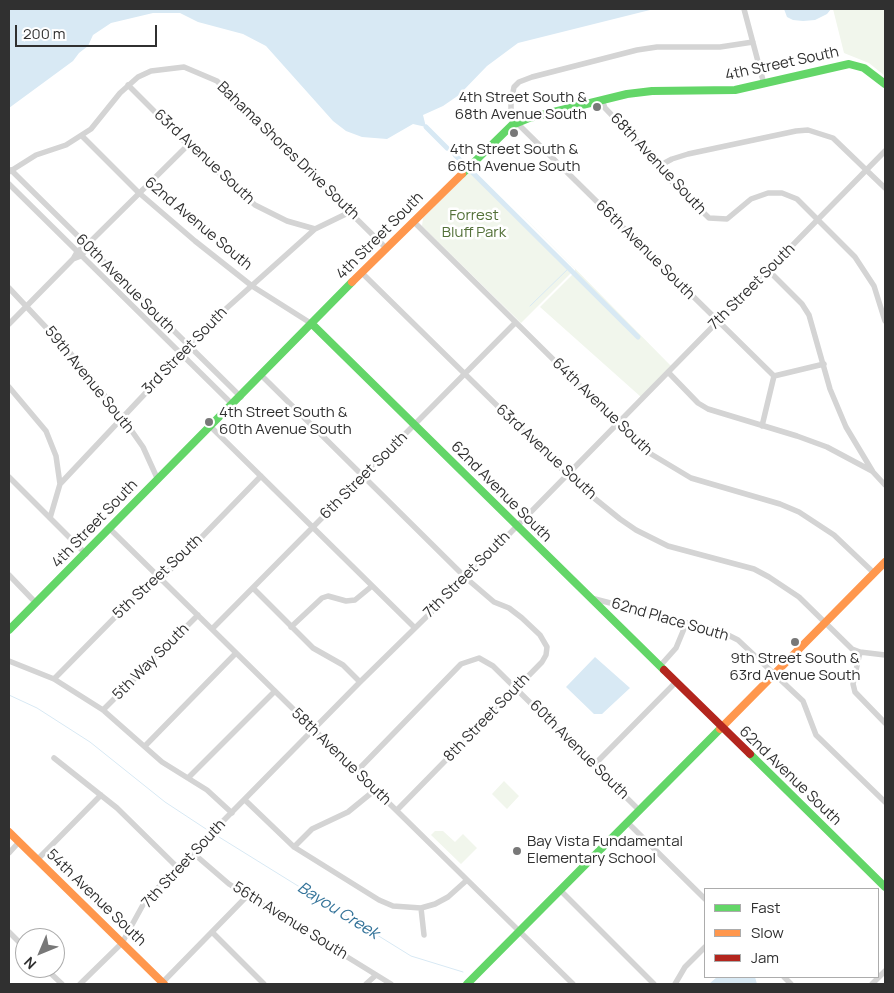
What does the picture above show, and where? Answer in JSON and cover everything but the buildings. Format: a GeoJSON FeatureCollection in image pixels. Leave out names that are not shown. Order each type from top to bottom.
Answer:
{"type":"FeatureCollection","features":[{"type":"Feature","properties":{"kind":"street"},"geometry":{"type":"LineString","coordinates":[[744,9],[764,84]]}},
{"type":"Feature","properties":{"kind":"street"},"geometry":{"type":"LineString","coordinates":[[517,123],[511,111],[511,94],[519,82],[532,76],[637,50],[657,47],[720,48],[753,42]]}},
{"type":"Feature","properties":{"kind":"street","name":"4th Street South"},"geometry":{"type":"LineString","coordinates":[[9,630],[413,221],[502,133],[517,123],[528,118],[602,100],[652,91],[709,92],[764,84],[849,64],[857,65],[872,73],[885,84]]}},
{"type":"Feature","properties":{"kind":"street","name":"Bahama Shores Drive South"},"geometry":{"type":"LineString","coordinates":[[10,171],[36,155],[66,145],[82,136],[102,118],[128,85],[150,71],[184,67],[198,71],[217,81],[386,248]]}},
{"type":"Feature","properties":{"kind":"street","name":"63rd Avenue South"},"geometry":{"type":"LineString","coordinates":[[128,85],[188,145],[255,205],[287,221],[315,229]]}},
{"type":"Feature","properties":{"kind":"street","name":"68th Avenue South"},"geometry":{"type":"LineString","coordinates":[[602,100],[605,108],[650,155],[657,167],[709,218],[727,219],[759,195],[776,192],[790,195],[797,199],[856,257],[874,286],[885,321]]}},
{"type":"Feature","properties":{"kind":"street","name":"66th Avenue South"},"geometry":{"type":"LineString","coordinates":[[517,123],[774,376]]}},
{"type":"Feature","properties":{"kind":"street"},"geometry":{"type":"LineString","coordinates":[[657,167],[672,158],[688,154],[808,130],[833,138],[885,188]]}},
{"type":"Feature","properties":{"kind":"street","name":"62nd Avenue South"},"geometry":{"type":"LineString","coordinates":[[82,136],[138,192],[252,286],[312,324],[885,888]]}},
{"type":"Feature","properties":{"kind":"street"},"geometry":{"type":"LineString","coordinates":[[9,324],[138,192],[188,145]]}},
{"type":"Feature","properties":{"kind":"street","name":"7th Street South"},"geometry":{"type":"LineString","coordinates":[[80,984],[122,943],[144,903],[360,682],[466,578],[769,271],[885,151]]}},
{"type":"Feature","properties":{"kind":"street","name":"60th Avenue South"},"geometry":{"type":"LineString","coordinates":[[10,171],[88,244],[240,397]]}},
{"type":"Feature","properties":{"kind":"street","name":"60th Avenue South"},"geometry":{"type":"LineString","coordinates":[[9,184],[233,405]]}},
{"type":"Feature","properties":{"kind":"street","name":"3rd Street South"},"geometry":{"type":"LineString","coordinates":[[50,518],[60,484],[188,346],[315,229],[350,212]]}},
{"type":"Feature","properties":{"kind":"street","name":"64th Avenue South"},"geometry":{"type":"LineString","coordinates":[[413,221],[618,424],[653,456],[691,478],[780,504],[799,512],[834,535],[874,573]]}},
{"type":"Feature","properties":{"kind":"street"},"geometry":{"type":"LineString","coordinates":[[769,271],[802,304],[809,315],[830,389],[846,427],[873,472],[885,485]]}},
{"type":"Feature","properties":{"kind":"street","name":"63rd Avenue South"},"geometry":{"type":"LineString","coordinates":[[362,273],[567,475],[636,530],[668,546],[754,569],[787,587],[845,644],[860,652],[885,655]]}},
{"type":"Feature","properties":{"kind":"street","name":"59th Avenue South"},"geometry":{"type":"LineString","coordinates":[[9,288],[27,306],[122,416],[142,447],[158,480]]}},
{"type":"Feature","properties":{"kind":"street","name":"6th Street South"},"geometry":{"type":"LineString","coordinates":[[212,629],[515,323]]}},
{"type":"Feature","properties":{"kind":"street"},"geometry":{"type":"LineString","coordinates":[[762,426],[774,376],[824,364]]}},
{"type":"Feature","properties":{"kind":"street"},"geometry":{"type":"LineString","coordinates":[[668,372],[698,403],[708,409],[827,448],[873,472]]}},
{"type":"Feature","properties":{"kind":"street","name":"8th Street South"},"geometry":{"type":"LineString","coordinates":[[262,376],[466,578],[494,602],[508,608],[526,621],[547,646],[546,655],[516,688],[397,810]]}},
{"type":"Feature","properties":{"kind":"street"},"geometry":{"type":"LineString","coordinates":[[9,387],[35,416],[48,436],[56,456],[60,484]]}},
{"type":"Feature","properties":{"kind":"street"},"geometry":{"type":"LineString","coordinates":[[211,427],[415,628]]}},
{"type":"Feature","properties":{"kind":"street","name":"5th Street South"},"geometry":{"type":"LineString","coordinates":[[54,679],[131,600],[161,578],[262,476]]}},
{"type":"Feature","properties":{"kind":"street"},"geometry":{"type":"LineString","coordinates":[[9,477],[86,554]]}},
{"type":"Feature","properties":{"kind":"street","name":"58th Avenue South"},"geometry":{"type":"LineString","coordinates":[[110,529],[573,984]]}},
{"type":"Feature","properties":{"kind":"street"},"geometry":{"type":"LineString","coordinates":[[467,984],[720,726],[885,562]]}},
{"type":"Feature","properties":{"kind":"street"},"geometry":{"type":"LineString","coordinates":[[9,576],[36,603]]}},
{"type":"Feature","properties":{"kind":"street"},"geometry":{"type":"LineString","coordinates":[[291,627],[322,598],[328,596],[346,601],[355,600],[372,586]]}},
{"type":"Feature","properties":{"kind":"street"},"geometry":{"type":"LineString","coordinates":[[253,588],[313,648],[343,665],[360,682]]}},
{"type":"Feature","properties":{"kind":"street","name":"62nd Place South"},"geometry":{"type":"LineString","coordinates":[[589,597],[722,632],[738,640],[803,701],[816,734],[885,802]]}},
{"type":"Feature","properties":{"kind":"street","name":"5th Way South"},"geometry":{"type":"LineString","coordinates":[[104,710],[198,615]]}},
{"type":"Feature","properties":{"kind":"street"},"geometry":{"type":"LineString","coordinates":[[660,666],[676,648],[686,624]]}},
{"type":"Feature","properties":{"kind":"street"},"geometry":{"type":"LineString","coordinates":[[860,652],[853,684],[855,692],[885,723]]}},
{"type":"Feature","properties":{"kind":"street"},"geometry":{"type":"LineString","coordinates":[[145,746],[236,653]]}},
{"type":"Feature","properties":{"kind":"street","name":"60th Avenue South"},"geometry":{"type":"LineString","coordinates":[[356,772],[461,664],[479,658],[486,661],[516,688],[639,810]]}},
{"type":"Feature","properties":{"kind":"street"},"geometry":{"type":"LineString","coordinates":[[9,661],[54,679],[104,710],[162,762],[188,778],[232,813]]}},
{"type":"Feature","properties":{"kind":"street"},"geometry":{"type":"LineString","coordinates":[[594,765],[676,682]]}},
{"type":"Feature","properties":{"kind":"street"},"geometry":{"type":"LineString","coordinates":[[188,778],[275,691]]}},
{"type":"Feature","properties":{"kind":"street"},"geometry":{"type":"LineString","coordinates":[[54,758],[101,795],[178,868]]}},
{"type":"Feature","properties":{"kind":"street"},"geometry":{"type":"LineString","coordinates":[[294,847],[312,829],[348,812],[375,790]]}},
{"type":"Feature","properties":{"kind":"street"},"geometry":{"type":"LineString","coordinates":[[37,860],[101,795]]}},
{"type":"Feature","properties":{"kind":"street"},"geometry":{"type":"LineString","coordinates":[[245,800],[294,847],[379,900],[392,906],[422,908],[448,897],[467,880]]}},
{"type":"Feature","properties":{"kind":"street","name":"60th Avenue South"},"geometry":{"type":"LineString","coordinates":[[627,822],[704,898]]}},
{"type":"Feature","properties":{"kind":"street","name":"54th Avenue South"},"geometry":{"type":"LineString","coordinates":[[9,832],[163,984]]}},
{"type":"Feature","properties":{"kind":"street"},"geometry":{"type":"LineString","coordinates":[[9,853],[19,842]]}},
{"type":"Feature","properties":{"kind":"street","name":"56th Avenue South"},"geometry":{"type":"LineString","coordinates":[[193,853],[229,884],[391,984]]}},
{"type":"Feature","properties":{"kind":"street"},"geometry":{"type":"LineString","coordinates":[[560,890],[654,984]]}},
{"type":"Feature","properties":{"kind":"street"},"geometry":{"type":"LineString","coordinates":[[163,984],[248,896]]}},
{"type":"Feature","properties":{"kind":"street"},"geometry":{"type":"LineString","coordinates":[[422,908],[424,935]]}},
{"type":"Feature","properties":{"kind":"street"},"geometry":{"type":"LineString","coordinates":[[212,932],[264,984]]}},
{"type":"Feature","properties":{"kind":"street"},"geometry":{"type":"LineString","coordinates":[[675,984],[685,968],[704,948]]}},
{"type":"Feature","properties":{"kind":"street"},"geometry":{"type":"LineString","coordinates":[[366,984],[376,975]]}},
{"type":"Feature","properties":{"kind":"green space"},"geometry":{"type":"Polygon","coordinates":[[[833,9],[885,9],[885,76],[869,63],[844,53],[833,9]]]}},
{"type":"Feature","properties":{"kind":"green space"},"geometry":{"type":"Polygon","coordinates":[[[476,168],[671,366],[641,397],[540,307],[575,272],[575,269],[476,168]]]}},
{"type":"Feature","properties":{"kind":"green space","name":"Forrest Bluff Park"},"geometry":{"type":"Polygon","coordinates":[[[474,171],[573,271],[521,323],[422,226],[423,218],[469,172],[474,171]]]}},
{"type":"Feature","properties":{"kind":"green space"},"geometry":{"type":"Polygon","coordinates":[[[504,781],[519,796],[507,809],[492,794],[504,781]]]}},
{"type":"Feature","properties":{"kind":"green space"},"geometry":{"type":"Polygon","coordinates":[[[435,831],[443,831],[455,842],[463,834],[477,848],[461,864],[431,835],[435,831]]]}},
{"type":"Feature","properties":{"kind":"water"},"geometry":{"type":"Polygon","coordinates":[[[9,9],[654,9],[518,43],[487,66],[459,95],[443,106],[423,115],[426,127],[413,124],[387,139],[362,137],[346,131],[333,121],[266,46],[243,34],[198,22],[180,13],[153,13],[111,23],[93,35],[88,46],[73,61],[9,108],[9,9]]]}},
{"type":"Feature","properties":{"kind":"water"},"geometry":{"type":"Polygon","coordinates":[[[784,9],[831,9],[827,14],[815,20],[803,21],[787,17],[784,9]]]}},
{"type":"Feature","properties":{"kind":"water"},"geometry":{"type":"Polygon","coordinates":[[[595,657],[630,688],[602,714],[594,714],[566,687],[595,657]]]}},
{"type":"Feature","properties":{"kind":"water"},"geometry":{"type":"Polygon","coordinates":[[[716,978],[755,978],[757,984],[709,984],[716,978]]]}},
{"type":"Feature","properties":{"kind":"waterway"},"geometry":{"type":"LineString","coordinates":[[426,127],[447,148]]}},
{"type":"Feature","properties":{"kind":"waterway"},"geometry":{"type":"LineString","coordinates":[[455,155],[464,164]]}},
{"type":"Feature","properties":{"kind":"waterway"},"geometry":{"type":"LineString","coordinates":[[471,171],[638,337]]}},
{"type":"Feature","properties":{"kind":"waterway"},"geometry":{"type":"LineString","coordinates":[[530,306],[570,267]]}},
{"type":"Feature","properties":{"kind":"waterway","name":"Bayou Creek"},"geometry":{"type":"LineString","coordinates":[[9,695],[37,708],[90,742],[165,802],[206,829]]}},
{"type":"Feature","properties":{"kind":"waterway","name":"Bayou Creek"},"geometry":{"type":"LineString","coordinates":[[219,837],[411,956],[463,972]]}},
{"type":"Feature","properties":{"kind":"traffic: fast"},"geometry":{"type":"LineString","coordinates":[[462,174],[512,125],[529,118],[627,94],[652,91],[735,90],[849,64],[864,68],[885,84]]}},
{"type":"Feature","properties":{"kind":"traffic: fast"},"geometry":{"type":"LineString","coordinates":[[9,630],[352,282]]}},
{"type":"Feature","properties":{"kind":"traffic: fast"},"geometry":{"type":"LineString","coordinates":[[312,324],[664,670]]}},
{"type":"Feature","properties":{"kind":"traffic: fast"},"geometry":{"type":"LineString","coordinates":[[467,984],[720,729]]}},
{"type":"Feature","properties":{"kind":"traffic: fast"},"geometry":{"type":"LineString","coordinates":[[750,754],[885,887]]}},
{"type":"Feature","properties":{"kind":"traffic: slow"},"geometry":{"type":"LineString","coordinates":[[352,282],[462,174]]}},
{"type":"Feature","properties":{"kind":"traffic: slow"},"geometry":{"type":"LineString","coordinates":[[720,729],[885,562]]}},
{"type":"Feature","properties":{"kind":"traffic: slow"},"geometry":{"type":"LineString","coordinates":[[9,832],[164,984]]}},
{"type":"Feature","properties":{"kind":"traffic: jam"},"geometry":{"type":"LineString","coordinates":[[664,670],[750,754]]}},
{"type":"Feature","properties":{"kind":"place","name":"4th Street South & 68th Avenue South"},"geometry":{"type":"Point","coordinates":[597,107]}},
{"type":"Feature","properties":{"kind":"place","name":"4th Street South & 66th Avenue South"},"geometry":{"type":"Point","coordinates":[514,133]}},
{"type":"Feature","properties":{"kind":"place","name":"4th Street South & 60th Avenue South"},"geometry":{"type":"Point","coordinates":[209,422]}},
{"type":"Feature","properties":{"kind":"place","name":"9th Street South & 63rd Avenue South"},"geometry":{"type":"Point","coordinates":[795,642]}},
{"type":"Feature","properties":{"kind":"place","name":"Bay Vista Fundamental Elementary School"},"geometry":{"type":"Point","coordinates":[517,851]}}]}
